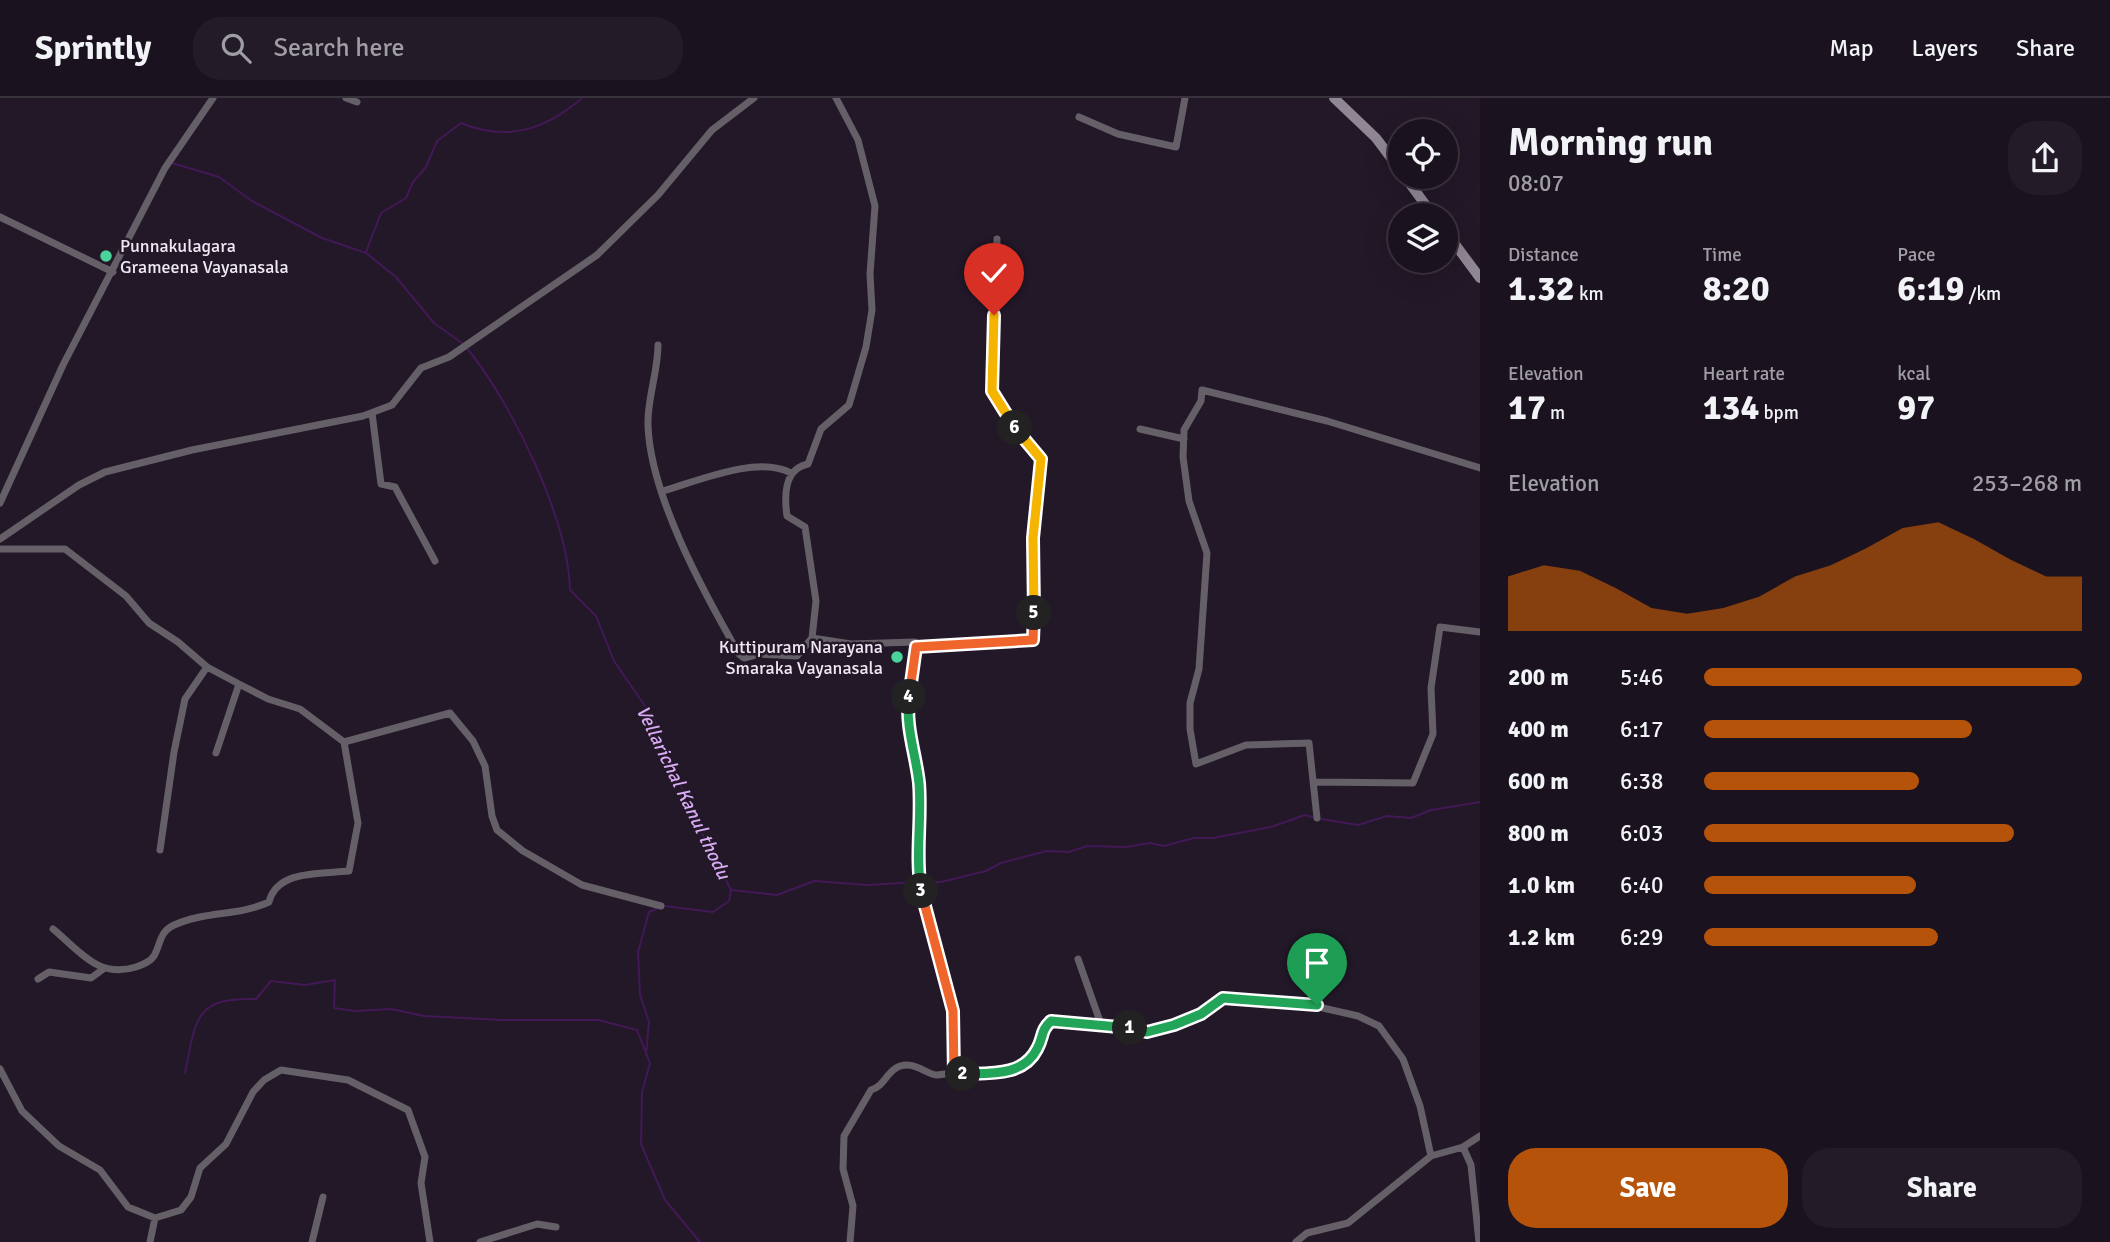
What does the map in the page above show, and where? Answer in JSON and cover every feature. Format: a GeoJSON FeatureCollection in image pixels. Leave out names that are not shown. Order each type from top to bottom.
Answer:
{"type":"FeatureCollection","features":[{"type":"Feature","properties":{"kind":"main road"},"geometry":{"type":"LineString","coordinates":[[1334,98],[1376,138],[1388,154]]}},
{"type":"Feature","properties":{"kind":"main road"},"geometry":{"type":"LineString","coordinates":[[1458,248],[1480,278]]}},
{"type":"Feature","properties":{"kind":"street"},"geometry":{"type":"LineString","coordinates":[[0,503],[42,418],[63,365],[165,168],[213,98]]}},
{"type":"Feature","properties":{"kind":"street"},"geometry":{"type":"LineString","coordinates":[[346,98],[356,102]]}},
{"type":"Feature","properties":{"kind":"street"},"geometry":{"type":"LineString","coordinates":[[0,539],[79,485],[104,472],[372,413],[392,405],[421,368],[458,350],[597,255],[659,195],[712,131],[754,98]]}},
{"type":"Feature","properties":{"kind":"street"},"geometry":{"type":"LineString","coordinates":[[658,345],[658,366],[648,421],[650,448],[696,580],[739,654],[744,658],[759,654],[797,656],[812,638],[816,601],[805,527],[787,516],[786,504],[791,473],[797,466],[808,464],[821,429],[849,405],[870,329],[875,206],[854,127],[845,119],[836,98]]}},
{"type":"Feature","properties":{"kind":"street"},"geometry":{"type":"LineString","coordinates":[[1079,117],[1118,134],[1176,147],[1185,98]]}},
{"type":"Feature","properties":{"kind":"street"},"geometry":{"type":"LineString","coordinates":[[0,217],[113,272]]}},
{"type":"Feature","properties":{"kind":"street"},"geometry":{"type":"LineString","coordinates":[[916,647],[1033,640],[1033,538],[1041,459],[1010,424],[992,391],[997,239]]}},
{"type":"Feature","properties":{"kind":"street"},"geometry":{"type":"LineString","coordinates":[[1317,818],[1309,743],[1246,745],[1196,764],[1190,729],[1191,704],[1199,668],[1207,553],[1189,502],[1184,430],[1200,401],[1202,390],[1327,421],[1480,468]]}},
{"type":"Feature","properties":{"kind":"street"},"geometry":{"type":"LineString","coordinates":[[372,413],[381,484],[395,487],[435,561]]}},
{"type":"Feature","properties":{"kind":"street"},"geometry":{"type":"LineString","coordinates":[[1140,429],[1184,439]]}},
{"type":"Feature","properties":{"kind":"street"},"geometry":{"type":"LineString","coordinates":[[663,491],[734,470],[779,467],[791,473]]}},
{"type":"Feature","properties":{"kind":"street"},"geometry":{"type":"LineString","coordinates":[[0,549],[65,549],[126,596],[149,623],[178,642],[207,667],[268,699],[300,709],[344,742],[358,824],[349,871],[307,875],[279,883],[272,889],[269,902],[253,909],[211,913],[168,929],[162,935],[154,956],[142,965],[118,972],[102,970],[53,929]]}},
{"type":"Feature","properties":{"kind":"street"},"geometry":{"type":"LineString","coordinates":[[1315,782],[1413,783],[1433,734],[1431,688],[1440,627],[1480,632]]}},
{"type":"Feature","properties":{"kind":"street"},"geometry":{"type":"LineString","coordinates":[[812,638],[851,644],[915,642],[907,714],[920,791],[920,882],[953,1011],[954,1074]]}},
{"type":"Feature","properties":{"kind":"street"},"geometry":{"type":"LineString","coordinates":[[160,850],[185,699],[207,667]]}},
{"type":"Feature","properties":{"kind":"street"},"geometry":{"type":"LineString","coordinates":[[216,753],[239,684]]}},
{"type":"Feature","properties":{"kind":"street"},"geometry":{"type":"LineString","coordinates":[[344,742],[450,713],[473,741],[485,766],[492,816],[497,830],[523,851],[582,885],[661,906]]}},
{"type":"Feature","properties":{"kind":"street"},"geometry":{"type":"LineString","coordinates":[[1077,959],[1102,1027]]}},
{"type":"Feature","properties":{"kind":"street"},"geometry":{"type":"LineString","coordinates":[[38,979],[49,972],[91,978],[102,970]]}},
{"type":"Feature","properties":{"kind":"street"},"geometry":{"type":"LineString","coordinates":[[850,1242],[853,1206],[842,1169],[847,1126],[871,1090],[879,1088],[896,1068],[909,1066],[925,1068],[938,1075],[1002,1074],[1022,1064],[1037,1049],[1041,1029],[1051,1021],[1147,1032],[1201,1014],[1223,998],[1292,1002],[1358,1016],[1379,1026],[1403,1059],[1420,1106],[1431,1156]]}},
{"type":"Feature","properties":{"kind":"street"},"geometry":{"type":"LineString","coordinates":[[0,1069],[22,1111],[59,1146],[100,1170],[128,1207],[155,1217],[181,1210],[191,1197],[200,1168],[226,1144],[253,1092],[264,1080],[281,1070],[348,1080],[408,1110],[425,1157],[421,1183],[430,1242]]}},
{"type":"Feature","properties":{"kind":"street"},"geometry":{"type":"LineString","coordinates":[[1296,1242],[1307,1233],[1348,1223],[1431,1156],[1463,1147],[1480,1136]]}},
{"type":"Feature","properties":{"kind":"street"},"geometry":{"type":"LineString","coordinates":[[1463,1147],[1471,1165],[1479,1242]]}},
{"type":"Feature","properties":{"kind":"street"},"geometry":{"type":"LineString","coordinates":[[312,1242],[323,1197]]}},
{"type":"Feature","properties":{"kind":"street"},"geometry":{"type":"LineString","coordinates":[[150,1242],[155,1217]]}},
{"type":"Feature","properties":{"kind":"street"},"geometry":{"type":"LineString","coordinates":[[480,1242],[537,1223],[556,1227]]}},
{"type":"Feature","properties":{"kind":"waterway"},"geometry":{"type":"LineString","coordinates":[[366,252],[381,213],[406,198],[413,182],[426,167],[437,141],[461,123],[494,132],[525,130],[554,118],[582,98]]}},
{"type":"Feature","properties":{"kind":"waterway","name":"Vellarichal Kanul thodu"},"geometry":{"type":"LineString","coordinates":[[172,163],[219,177],[252,201],[322,238],[366,253],[396,277],[434,323],[462,343]]}},
{"type":"Feature","properties":{"kind":"waterway","name":"Vellarichal Kanul thodu"},"geometry":{"type":"LineString","coordinates":[[466,347],[501,398],[534,462],[559,530],[567,561],[570,590],[596,616],[614,661],[654,719],[692,814],[731,890],[729,901],[713,912],[664,906]]}},
{"type":"Feature","properties":{"kind":"waterway"},"geometry":{"type":"LineString","coordinates":[[1321,819],[1358,825],[1387,816],[1411,818],[1431,810],[1480,802]]}},
{"type":"Feature","properties":{"kind":"waterway"},"geometry":{"type":"LineString","coordinates":[[924,882],[941,882],[986,871],[1001,863],[1047,851],[1069,852],[1087,846],[1126,847],[1150,843],[1164,846],[1194,838],[1213,838],[1271,827],[1305,815],[1316,818]]}},
{"type":"Feature","properties":{"kind":"waterway"},"geometry":{"type":"LineString","coordinates":[[731,890],[777,895],[814,881],[868,885],[918,882]]}},
{"type":"Feature","properties":{"kind":"waterway","name":"Vellarichal Kanul thodu"},"geometry":{"type":"LineString","coordinates":[[646,1055],[649,1022],[640,995],[638,952],[649,912],[656,909]]}},
{"type":"Feature","properties":{"kind":"waterway"},"geometry":{"type":"LineString","coordinates":[[185,1073],[192,1039],[201,1016],[220,1002],[256,999],[271,981],[305,985],[335,980],[334,1008],[355,1011],[391,1009],[424,1016],[502,1020],[598,1020],[637,1030],[650,1063],[642,1092],[641,1144],[665,1200],[700,1242]]}},
{"type":"Feature","properties":{"kind":"place","name":"Punnakulagara Grameena Vayanasala"},"geometry":{"type":"Point","coordinates":[106,256]}},
{"type":"Feature","properties":{"kind":"place","name":"Kuttipuram Narayana Smaraka Vayanasala"},"geometry":{"type":"Point","coordinates":[897,657]}},
{"type":"Feature","properties":{"kind":"route"},"geometry":{"type":"LineString","coordinates":[[994,315],[992,391],[1010,424],[1035,448],[1041,459],[1033,538],[1033,640],[916,647],[907,714],[919,782],[919,878],[924,909],[953,1011],[954,1074],[1002,1074],[1022,1064],[1037,1049],[1041,1029],[1051,1021],[1125,1027],[1147,1032],[1201,1014],[1223,998],[1317,1005]]}}]}
